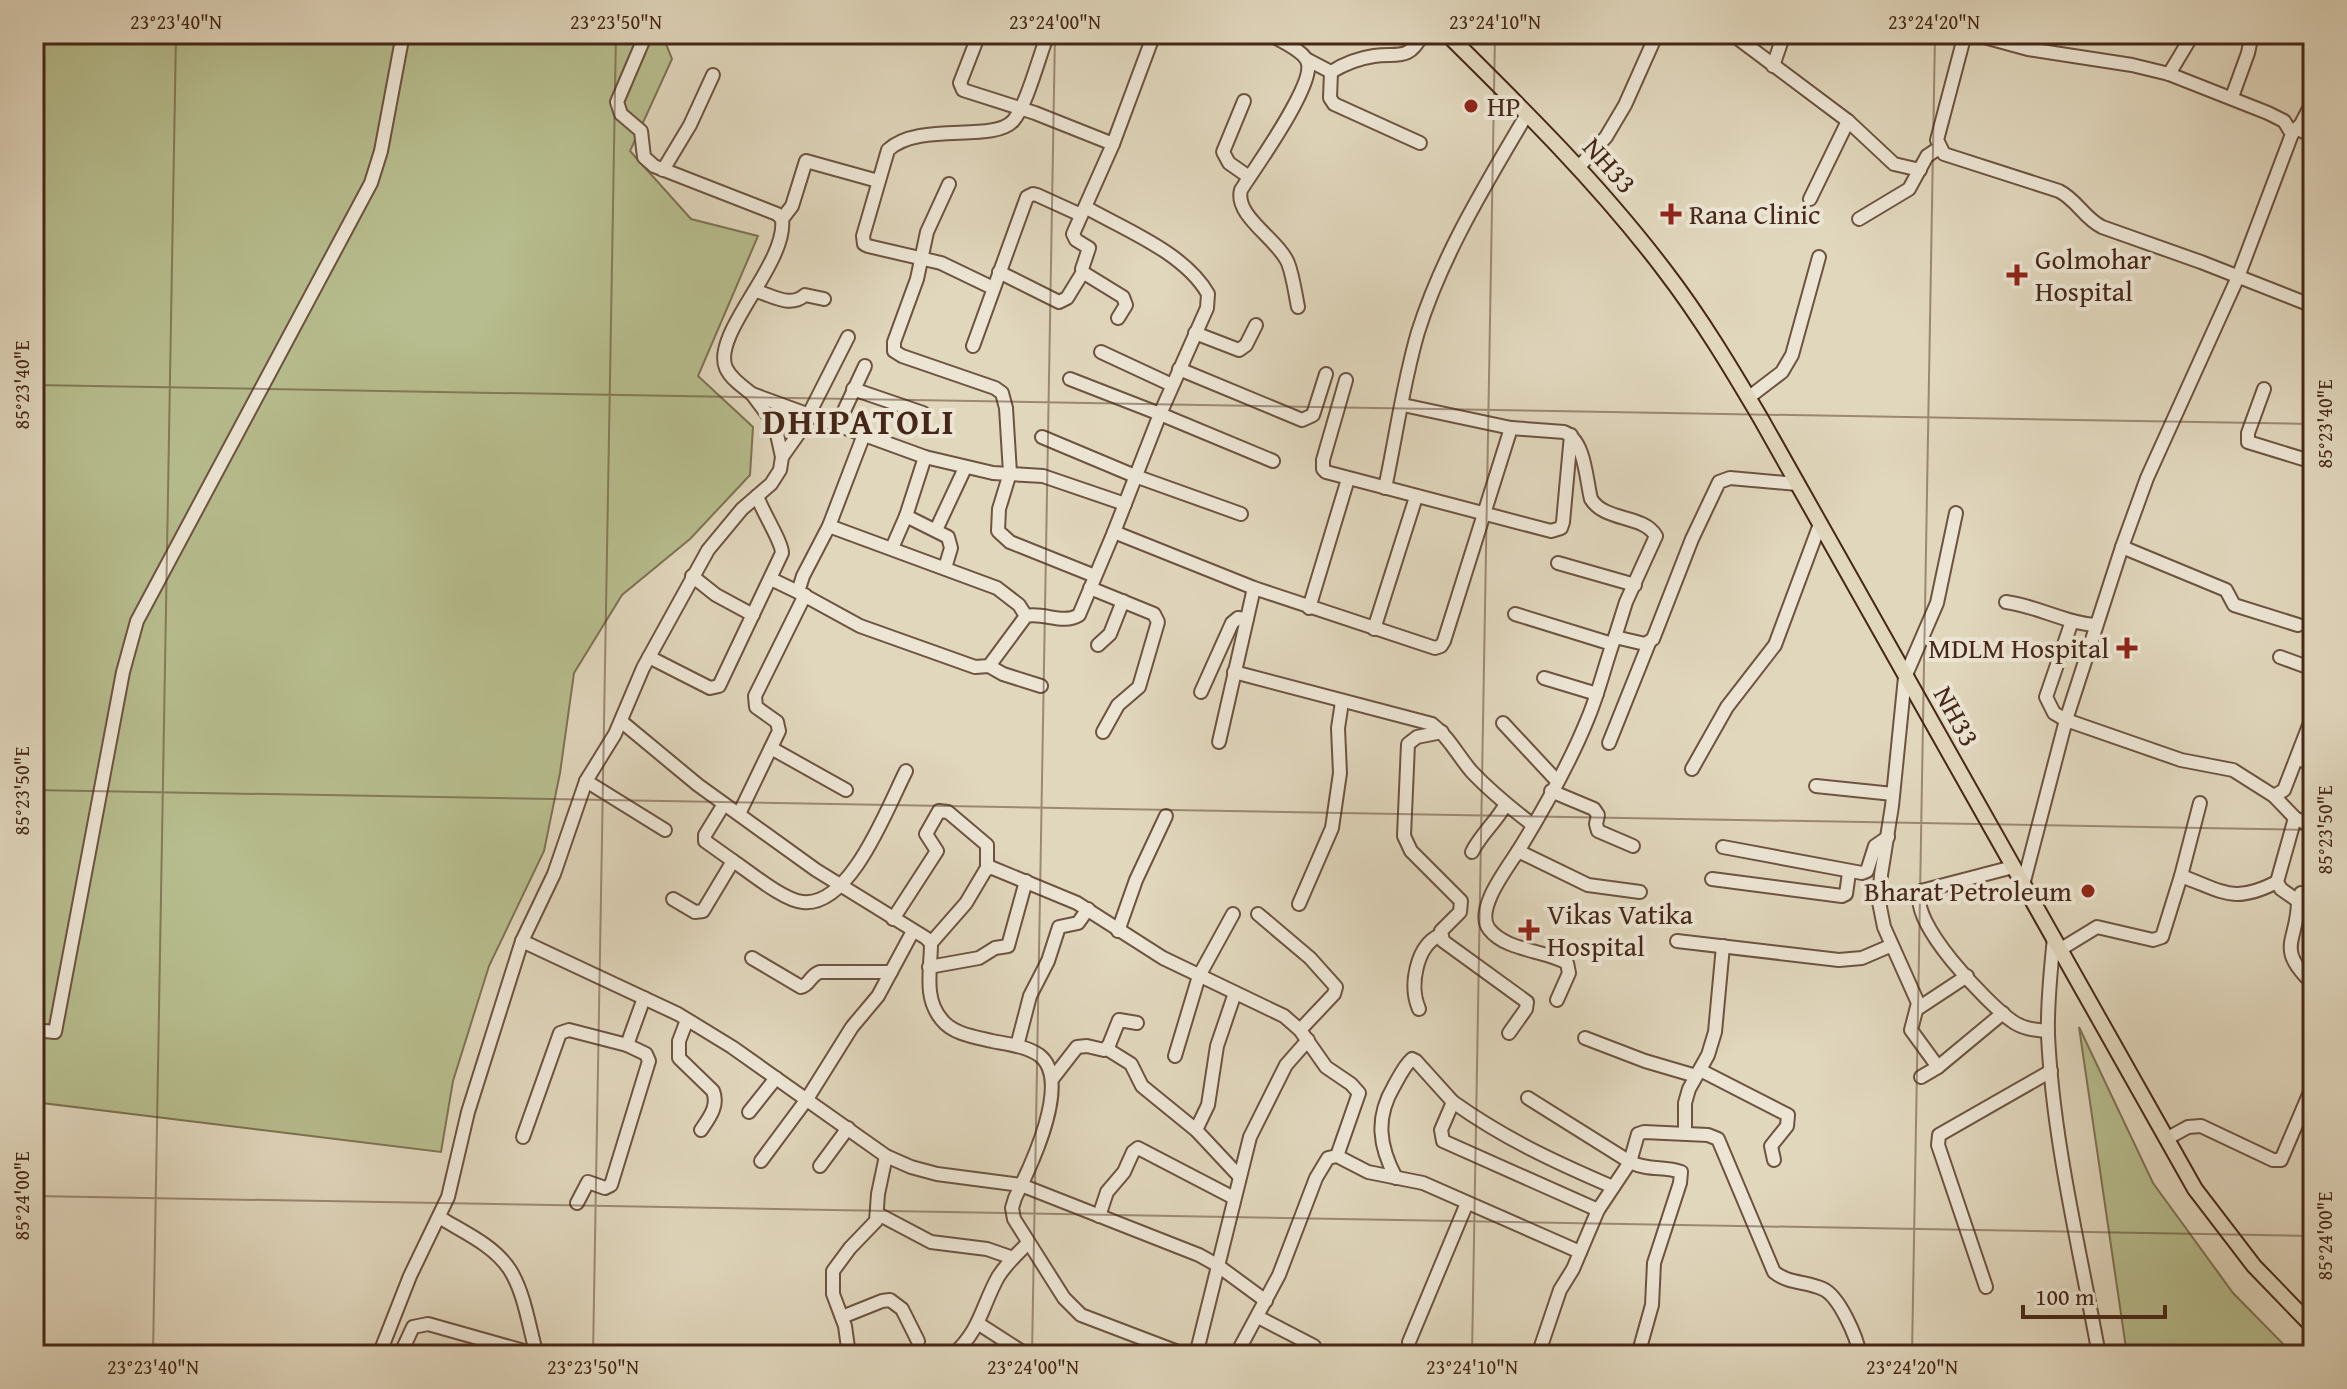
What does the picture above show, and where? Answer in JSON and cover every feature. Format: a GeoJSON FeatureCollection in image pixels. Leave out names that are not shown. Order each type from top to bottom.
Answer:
{"type":"FeatureCollection","features":[{"type":"Feature","properties":{"kind":"main road","name":"NH33"},"geometry":{"type":"LineString","coordinates":[[1447,34],[1578,168],[1665,270],[1717,345],[2195,1189],[2254,1266],[2313,1327]]}},
{"type":"Feature","properties":{"kind":"street"},"geometry":{"type":"LineString","coordinates":[[34,1030],[55,1032],[118,699],[137,621],[371,183],[381,151],[403,34]]}},
{"type":"Feature","properties":{"kind":"street"},"geometry":{"type":"LineString","coordinates":[[646,34],[617,102],[621,114],[641,131],[644,157],[663,170],[777,214],[782,219]]}},
{"type":"Feature","properties":{"kind":"street"},"geometry":{"type":"LineString","coordinates":[[979,34],[961,87],[966,92],[1113,144]]}},
{"type":"Feature","properties":{"kind":"street"},"geometry":{"type":"LineString","coordinates":[[993,288],[922,258],[864,244],[863,236],[884,158],[893,145],[921,135],[1009,125],[1020,109],[1048,34]]}},
{"type":"Feature","properties":{"kind":"street"},"geometry":{"type":"LineString","coordinates":[[999,272],[1059,302],[1067,298],[1083,272],[1089,248],[1076,240],[1073,234],[1113,144],[1154,34]]}},
{"type":"Feature","properties":{"kind":"street"},"geometry":{"type":"LineString","coordinates":[[1269,34],[1331,72],[1366,58],[1406,54],[1423,34]]}},
{"type":"Feature","properties":{"kind":"street"},"geometry":{"type":"LineString","coordinates":[[1732,34],[1848,121],[1894,164],[1920,170]]}},
{"type":"Feature","properties":{"kind":"street"},"geometry":{"type":"LineString","coordinates":[[1773,66],[1784,34]]}},
{"type":"Feature","properties":{"kind":"street"},"geometry":{"type":"LineString","coordinates":[[1965,34],[1937,140],[1944,154],[2059,191],[2069,197],[2091,221],[2102,227],[2313,306]]}},
{"type":"Feature","properties":{"kind":"street"},"geometry":{"type":"LineString","coordinates":[[1973,34],[2028,49],[2132,65],[2169,74],[2232,97],[2284,121],[2295,131],[2313,137]]}},
{"type":"Feature","properties":{"kind":"street"},"geometry":{"type":"LineString","coordinates":[[2169,74],[2193,34]]}},
{"type":"Feature","properties":{"kind":"street"},"geometry":{"type":"LineString","coordinates":[[2232,97],[2252,34]]}},
{"type":"Feature","properties":{"kind":"street"},"geometry":{"type":"LineString","coordinates":[[1578,168],[1606,137],[1625,105],[1654,40]]}},
{"type":"Feature","properties":{"kind":"street"},"geometry":{"type":"LineString","coordinates":[[1298,307],[1288,263],[1282,252],[1240,204],[1241,190],[1300,94],[1308,73],[1308,60]]}},
{"type":"Feature","properties":{"kind":"street"},"geometry":{"type":"LineString","coordinates":[[1331,72],[1330,98],[1334,104],[1420,143]]}},
{"type":"Feature","properties":{"kind":"street"},"geometry":{"type":"LineString","coordinates":[[663,170],[690,125],[713,75]]}},
{"type":"Feature","properties":{"kind":"street"},"geometry":{"type":"LineString","coordinates":[[1244,101],[1223,152],[1229,163],[1249,177]]}},
{"type":"Feature","properties":{"kind":"street"},"geometry":{"type":"LineString","coordinates":[[2023,885],[2066,720],[2147,478],[2238,277],[2295,131],[2313,101]]}},
{"type":"Feature","properties":{"kind":"street"},"geometry":{"type":"LineString","coordinates":[[1385,488],[1418,335],[1447,256],[1527,114]]}},
{"type":"Feature","properties":{"kind":"street"},"geometry":{"type":"LineString","coordinates":[[1810,199],[1848,121]]}},
{"type":"Feature","properties":{"kind":"street"},"geometry":{"type":"LineString","coordinates":[[1859,219],[1909,189],[1927,156],[1939,148]]}},
{"type":"Feature","properties":{"kind":"street"},"geometry":{"type":"LineString","coordinates":[[379,1355],[410,1276],[448,1197],[468,1112],[522,941],[554,874],[586,781],[622,722],[631,692],[692,576],[726,527],[771,484],[780,470],[782,457],[775,425],[752,394],[727,370],[724,349],[781,237],[782,219],[792,206],[806,161],[878,181]]}},
{"type":"Feature","properties":{"kind":"street"},"geometry":{"type":"LineString","coordinates":[[949,184],[927,232],[911,298],[894,342],[894,351],[1002,393],[1006,408],[1010,473],[997,521],[1003,538],[1154,614],[1158,622],[1139,687],[1118,705],[1103,732]]}},
{"type":"Feature","properties":{"kind":"street"},"geometry":{"type":"LineString","coordinates":[[973,346],[1030,195],[1083,211],[1160,248],[1204,287],[1208,301],[1082,609],[1074,618],[1026,616],[989,666]]}},
{"type":"Feature","properties":{"kind":"street"},"geometry":{"type":"LineString","coordinates":[[1748,398],[1782,372],[1792,355],[1819,257]]}},
{"type":"Feature","properties":{"kind":"street"},"geometry":{"type":"LineString","coordinates":[[1083,272],[1123,297],[1126,305],[1118,318]]}},
{"type":"Feature","properties":{"kind":"street"},"geometry":{"type":"LineString","coordinates":[[756,291],[792,302],[805,295],[824,299]]}},
{"type":"Feature","properties":{"kind":"street"},"geometry":{"type":"LineString","coordinates":[[1195,333],[1239,350],[1246,345],[1256,325]]}},
{"type":"Feature","properties":{"kind":"street"},"geometry":{"type":"LineString","coordinates":[[782,457],[799,433],[848,337]]}},
{"type":"Feature","properties":{"kind":"street"},"geometry":{"type":"LineString","coordinates":[[1101,352],[1172,385]]}},
{"type":"Feature","properties":{"kind":"street"},"geometry":{"type":"LineString","coordinates":[[837,426],[865,366]]}},
{"type":"Feature","properties":{"kind":"street"},"geometry":{"type":"LineString","coordinates":[[1179,369],[1302,420],[1313,415],[1326,374]]}},
{"type":"Feature","properties":{"kind":"street"},"geometry":{"type":"LineString","coordinates":[[1070,379],[1273,461]]}},
{"type":"Feature","properties":{"kind":"street"},"geometry":{"type":"LineString","coordinates":[[1346,380],[1322,465],[1326,472],[1551,531],[1561,528],[1571,435]]}},
{"type":"Feature","properties":{"kind":"street"},"geometry":{"type":"LineString","coordinates":[[853,389],[923,413]]}},
{"type":"Feature","properties":{"kind":"street"},"geometry":{"type":"LineString","coordinates":[[2264,389],[2248,433],[2248,442],[2313,462]]}},
{"type":"Feature","properties":{"kind":"street"},"geometry":{"type":"LineString","coordinates":[[752,394],[863,437],[925,457],[965,468],[1043,476],[1125,504]]}},
{"type":"Feature","properties":{"kind":"street"},"geometry":{"type":"LineString","coordinates":[[1403,405],[1511,428],[1571,435],[1579,448],[1595,505],[1654,532],[1655,540],[1613,641],[1597,694],[1577,743],[1491,896],[1484,917],[1488,928],[1498,937],[1567,963],[1569,973],[1557,1000]]}},
{"type":"Feature","properties":{"kind":"street"},"geometry":{"type":"LineString","coordinates":[[1114,532],[1309,608],[1429,647],[1441,646],[1493,492],[1511,428]]}},
{"type":"Feature","properties":{"kind":"street"},"geometry":{"type":"LineString","coordinates":[[739,814],[779,725],[759,712],[755,696],[802,594],[803,576],[829,526],[863,437]]}},
{"type":"Feature","properties":{"kind":"street"},"geometry":{"type":"LineString","coordinates":[[1042,437],[1135,476],[1241,514]]}},
{"type":"Feature","properties":{"kind":"street"},"geometry":{"type":"LineString","coordinates":[[892,548],[925,457]]}},
{"type":"Feature","properties":{"kind":"street"},"geometry":{"type":"LineString","coordinates":[[936,530],[965,468]]}},
{"type":"Feature","properties":{"kind":"street"},"geometry":{"type":"LineString","coordinates":[[1609,743],[1719,482],[1730,478],[1797,484]]}},
{"type":"Feature","properties":{"kind":"street"},"geometry":{"type":"LineString","coordinates":[[1309,608],[1348,479]]}},
{"type":"Feature","properties":{"kind":"street"},"geometry":{"type":"LineString","coordinates":[[649,657],[710,688],[719,686],[782,553],[782,546],[769,526],[757,496]]}},
{"type":"Feature","properties":{"kind":"street"},"geometry":{"type":"LineString","coordinates":[[1374,629],[1416,497]]}},
{"type":"Feature","properties":{"kind":"street"},"geometry":{"type":"LineString","coordinates":[[1938,1067],[1911,1030],[1917,1009],[1916,997],[1890,946],[1879,902],[1905,677],[1937,603],[1956,513]]}},
{"type":"Feature","properties":{"kind":"street"},"geometry":{"type":"LineString","coordinates":[[906,516],[951,541],[945,568]]}},
{"type":"Feature","properties":{"kind":"street"},"geometry":{"type":"LineString","coordinates":[[1692,769],[1727,707],[1775,645],[1820,524]]}},
{"type":"Feature","properties":{"kind":"street"},"geometry":{"type":"LineString","coordinates":[[829,526],[997,588],[1019,605],[1026,616]]}},
{"type":"Feature","properties":{"kind":"street"},"geometry":{"type":"LineString","coordinates":[[2122,547],[2226,590],[2234,605],[2298,625]]}},
{"type":"Feature","properties":{"kind":"street"},"geometry":{"type":"LineString","coordinates":[[1558,563],[1635,585]]}},
{"type":"Feature","properties":{"kind":"street"},"geometry":{"type":"LineString","coordinates":[[692,576],[716,595],[753,615]]}},
{"type":"Feature","properties":{"kind":"street"},"geometry":{"type":"LineString","coordinates":[[771,579],[878,633],[975,667],[989,666],[1003,674],[1041,686]]}},
{"type":"Feature","properties":{"kind":"street"},"geometry":{"type":"LineString","coordinates":[[1219,742],[1254,588]]}},
{"type":"Feature","properties":{"kind":"street"},"geometry":{"type":"LineString","coordinates":[[1098,645],[1110,634],[1123,601]]}},
{"type":"Feature","properties":{"kind":"street"},"geometry":{"type":"LineString","coordinates":[[2006,602],[2096,625]]}},
{"type":"Feature","properties":{"kind":"street"},"geometry":{"type":"LineString","coordinates":[[1515,614],[1613,641],[1649,643]]}},
{"type":"Feature","properties":{"kind":"street"},"geometry":{"type":"LineString","coordinates":[[1201,692],[1232,623],[1238,618],[1247,619]]}},
{"type":"Feature","properties":{"kind":"street"},"geometry":{"type":"LineString","coordinates":[[2072,621],[2046,697],[2054,713],[2164,755],[2233,770],[2274,796],[2295,818],[2313,827]]}},
{"type":"Feature","properties":{"kind":"street"},"geometry":{"type":"LineString","coordinates":[[2280,657],[2313,669]]}},
{"type":"Feature","properties":{"kind":"street"},"geometry":{"type":"LineString","coordinates":[[1234,672],[1432,724],[1442,732],[1470,770],[1533,825]]}},
{"type":"Feature","properties":{"kind":"street"},"geometry":{"type":"LineString","coordinates":[[1544,678],[1597,694]]}},
{"type":"Feature","properties":{"kind":"street"},"geometry":{"type":"LineString","coordinates":[[1299,904],[1328,839],[1337,801],[1341,759],[1338,728],[1342,702]]}},
{"type":"Feature","properties":{"kind":"street"},"geometry":{"type":"LineString","coordinates":[[2274,796],[2284,790],[2313,715]]}},
{"type":"Feature","properties":{"kind":"street"},"geometry":{"type":"LineString","coordinates":[[622,722],[724,804],[931,943]]}},
{"type":"Feature","properties":{"kind":"street"},"geometry":{"type":"LineString","coordinates":[[1503,723],[1554,786],[1594,809],[1598,815],[1598,831],[1633,846]]}},
{"type":"Feature","properties":{"kind":"street"},"geometry":{"type":"LineString","coordinates":[[1419,1009],[1414,998],[1414,980],[1427,944],[1440,935],[1460,912],[1461,901],[1411,851],[1404,836],[1408,744],[1417,737],[1442,732]]}},
{"type":"Feature","properties":{"kind":"street"},"geometry":{"type":"LineString","coordinates":[[771,748],[846,790]]}},
{"type":"Feature","properties":{"kind":"street"},"geometry":{"type":"LineString","coordinates":[[2297,758],[2313,765]]}},
{"type":"Feature","properties":{"kind":"street"},"geometry":{"type":"LineString","coordinates":[[724,804],[704,838],[706,843],[801,903],[823,898],[841,885],[857,866],[906,771]]}},
{"type":"Feature","properties":{"kind":"street"},"geometry":{"type":"LineString","coordinates":[[586,781],[665,830]]}},
{"type":"Feature","properties":{"kind":"street"},"geometry":{"type":"LineString","coordinates":[[1816,786],[1893,794]]}},
{"type":"Feature","properties":{"kind":"street"},"geometry":{"type":"LineString","coordinates":[[2099,1355],[2065,1169],[2051,1071],[2048,1031],[2058,943],[2097,927],[2153,940],[2162,937],[2200,803]]}},
{"type":"Feature","properties":{"kind":"street"},"geometry":{"type":"LineString","coordinates":[[1472,852],[1497,821],[1506,804]]}},
{"type":"Feature","properties":{"kind":"street"},"geometry":{"type":"LineString","coordinates":[[893,919],[937,851],[926,834],[939,811],[948,812],[987,845],[987,868],[966,903],[931,943],[928,985],[933,1006],[943,1022],[966,1034],[1017,1046],[1042,1057],[1053,1078],[1052,1102],[1012,1208],[1014,1219],[1064,1298],[1081,1315],[1186,1355]]}},
{"type":"Feature","properties":{"kind":"street"},"geometry":{"type":"LineString","coordinates":[[1118,931],[1136,880],[1166,816]]}},
{"type":"Feature","properties":{"kind":"street"},"geometry":{"type":"LineString","coordinates":[[2295,818],[2277,882],[2281,889],[2298,901],[2290,940],[2291,954],[2299,971],[2313,984]]}},
{"type":"Feature","properties":{"kind":"street"},"geometry":{"type":"LineString","coordinates":[[1723,847],[1849,873],[1867,871],[1875,846],[1888,837]]}},
{"type":"Feature","properties":{"kind":"street"},"geometry":{"type":"LineString","coordinates":[[1518,851],[1588,885],[1640,892]]}},
{"type":"Feature","properties":{"kind":"street"},"geometry":{"type":"LineString","coordinates":[[673,899],[695,912],[703,911],[733,861]]}},
{"type":"Feature","properties":{"kind":"street"},"geometry":{"type":"LineString","coordinates":[[2013,867],[1925,890],[1918,895],[1920,911],[1929,930],[2003,1013],[2021,1026],[2048,1031]]}},
{"type":"Feature","properties":{"kind":"street"},"geometry":{"type":"LineString","coordinates":[[987,868],[994,868],[1088,909],[1163,958],[1284,1016],[1304,1035],[1326,1067],[1359,1093],[1337,1156]]}},
{"type":"Feature","properties":{"kind":"street"},"geometry":{"type":"LineString","coordinates":[[1712,879],[1842,896],[1846,894],[1849,873]]}},
{"type":"Feature","properties":{"kind":"street"},"geometry":{"type":"LineString","coordinates":[[2181,876],[2242,895],[2253,894],[2277,882]]}},
{"type":"Feature","properties":{"kind":"street"},"geometry":{"type":"LineString","coordinates":[[929,967],[979,958],[995,948],[1008,946],[1026,881]]}},
{"type":"Feature","properties":{"kind":"street"},"geometry":{"type":"LineString","coordinates":[[1017,1046],[1030,996],[1048,961],[1059,927],[1078,923],[1088,909]]}},
{"type":"Feature","properties":{"kind":"street"},"geometry":{"type":"LineString","coordinates":[[1175,1056],[1199,976],[1233,914]]}},
{"type":"Feature","properties":{"kind":"street"},"geometry":{"type":"LineString","coordinates":[[1196,1355],[1250,1137],[1286,1065],[1336,987],[1310,958],[1258,914]]}},
{"type":"Feature","properties":{"kind":"street"},"geometry":{"type":"LineString","coordinates":[[761,1161],[807,1099],[852,1027],[878,996],[913,931]]}},
{"type":"Feature","properties":{"kind":"street"},"geometry":{"type":"LineString","coordinates":[[1440,935],[1443,941],[1527,1002],[1526,1009],[1509,1033]]}},
{"type":"Feature","properties":{"kind":"street"},"geometry":{"type":"LineString","coordinates":[[522,941],[687,1020],[807,1099],[886,1156],[937,1174],[1021,1185],[1217,1265],[1266,1301]]}},
{"type":"Feature","properties":{"kind":"street"},"geometry":{"type":"LineString","coordinates":[[1677,941],[1851,960],[1890,946]]}},
{"type":"Feature","properties":{"kind":"street"},"geometry":{"type":"LineString","coordinates":[[1685,1133],[1685,1103],[1708,1055],[1715,1032],[1723,946]]}},
{"type":"Feature","properties":{"kind":"street"},"geometry":{"type":"LineString","coordinates":[[752,958],[801,987],[812,975],[820,972],[891,972]]}},
{"type":"Feature","properties":{"kind":"street"},"geometry":{"type":"LineString","coordinates":[[1917,1009],[1967,976]]}},
{"type":"Feature","properties":{"kind":"street"},"geometry":{"type":"LineString","coordinates":[[1196,1130],[1208,1105],[1217,1046],[1235,993]]}},
{"type":"Feature","properties":{"kind":"street"},"geometry":{"type":"LineString","coordinates":[[627,1045],[644,998]]}},
{"type":"Feature","properties":{"kind":"street"},"geometry":{"type":"LineString","coordinates":[[1921,1077],[1938,1067],[2003,1013]]}},
{"type":"Feature","properties":{"kind":"street"},"geometry":{"type":"LineString","coordinates":[[687,1020],[679,1041],[679,1058],[716,1097],[712,1113],[701,1130]]}},
{"type":"Feature","properties":{"kind":"street"},"geometry":{"type":"LineString","coordinates":[[1107,1049],[1119,1020],[1137,1023]]}},
{"type":"Feature","properties":{"kind":"street"},"geometry":{"type":"LineString","coordinates":[[523,1137],[560,1033],[569,1030],[627,1045],[646,1054],[649,1061],[611,1185],[605,1188],[588,1182],[577,1203]]}},
{"type":"Feature","properties":{"kind":"street"},"geometry":{"type":"LineString","coordinates":[[1585,1038],[1645,1061],[1698,1073],[1788,1115],[1787,1126],[1771,1146],[1774,1160]]}},
{"type":"Feature","properties":{"kind":"street"},"geometry":{"type":"LineString","coordinates":[[1053,1078],[1077,1047],[1107,1049],[1131,1064],[1142,1086],[1196,1130],[1239,1176]]}},
{"type":"Feature","properties":{"kind":"street"},"geometry":{"type":"LineString","coordinates":[[1396,1178],[1382,1147],[1383,1107],[1412,1059],[1453,1102],[1503,1136],[1613,1187]]}},
{"type":"Feature","properties":{"kind":"street"},"geometry":{"type":"LineString","coordinates":[[1986,1287],[1938,1145],[1939,1135],[2051,1071]]}},
{"type":"Feature","properties":{"kind":"street"},"geometry":{"type":"LineString","coordinates":[[749,1112],[776,1078]]}},
{"type":"Feature","properties":{"kind":"street"},"geometry":{"type":"LineString","coordinates":[[2166,1139],[2188,1127],[2201,1126],[2273,1160],[2281,1160],[2313,1085]]}},
{"type":"Feature","properties":{"kind":"street"},"geometry":{"type":"LineString","coordinates":[[1528,1098],[1630,1162],[1646,1169],[1677,1170],[1682,1177],[1654,1263],[1652,1305],[1638,1355]]}},
{"type":"Feature","properties":{"kind":"street"},"geometry":{"type":"LineString","coordinates":[[1357,1102],[1383,1107]]}},
{"type":"Feature","properties":{"kind":"street"},"geometry":{"type":"LineString","coordinates":[[1453,1102],[1441,1130],[1443,1141],[1598,1210]]}},
{"type":"Feature","properties":{"kind":"street"},"geometry":{"type":"LineString","coordinates":[[820,1166],[848,1128]]}},
{"type":"Feature","properties":{"kind":"street"},"geometry":{"type":"LineString","coordinates":[[1538,1355],[1555,1301],[1598,1210],[1630,1162],[1638,1134],[1685,1133],[1718,1139],[1769,1264],[1780,1276],[1818,1287],[1833,1296],[1860,1355]]}},
{"type":"Feature","properties":{"kind":"street"},"geometry":{"type":"LineString","coordinates":[[1099,1216],[1107,1192],[1138,1148],[1234,1198]]}},
{"type":"Feature","properties":{"kind":"street"},"geometry":{"type":"LineString","coordinates":[[849,1355],[842,1317],[833,1294],[833,1271],[850,1248],[873,1227],[878,1214],[878,1194],[886,1156]]}},
{"type":"Feature","properties":{"kind":"street"},"geometry":{"type":"LineString","coordinates":[[1236,1355],[1266,1301],[1316,1178],[1328,1158],[1337,1156],[1368,1172],[1423,1183],[1580,1252]]}},
{"type":"Feature","properties":{"kind":"street"},"geometry":{"type":"LineString","coordinates":[[1409,1342],[1467,1203]]}},
{"type":"Feature","properties":{"kind":"street"},"geometry":{"type":"LineString","coordinates":[[878,1214],[931,1242],[987,1249],[1013,1258]]}},
{"type":"Feature","properties":{"kind":"street"},"geometry":{"type":"LineString","coordinates":[[439,1217],[496,1254],[510,1270],[521,1295],[537,1355]]}},
{"type":"Feature","properties":{"kind":"street"},"geometry":{"type":"LineString","coordinates":[[953,1355],[973,1335],[1000,1275],[1028,1243]]}},
{"type":"Feature","properties":{"kind":"street"},"geometry":{"type":"LineString","coordinates":[[842,1317],[890,1300],[902,1309],[918,1341]]}},
{"type":"Feature","properties":{"kind":"street"},"geometry":{"type":"LineString","coordinates":[[1258,1317],[1314,1346]]}},
{"type":"Feature","properties":{"kind":"street"},"geometry":{"type":"LineString","coordinates":[[400,1355],[413,1327],[428,1324],[537,1355]]}},
{"type":"Feature","properties":{"kind":"street"},"geometry":{"type":"LineString","coordinates":[[979,1324],[1027,1355]]}},
{"type":"Feature","properties":{"kind":"green space"},"geometry":{"type":"Polygon","coordinates":[[[34,34],[662,34],[672,59],[630,151],[691,219],[758,236],[698,376],[753,427],[750,475],[690,539],[622,595],[574,673],[560,773],[544,851],[489,966],[453,1081],[441,1152],[34,1102],[34,34]]]}},
{"type":"Feature","properties":{"kind":"green space"},"geometry":{"type":"Polygon","coordinates":[[[2079,1027],[2153,1183],[2233,1293],[2294,1355],[2127,1355],[2079,1027]]]}},
{"type":"Feature","properties":{"kind":"place","name":"HP"},"geometry":{"type":"Point","coordinates":[1471,106]}},
{"type":"Feature","properties":{"kind":"place","name":"Rana Clinic"},"geometry":{"type":"Point","coordinates":[1671,214]}},
{"type":"Feature","properties":{"kind":"place","name":"Golmohar Hospital"},"geometry":{"type":"Point","coordinates":[2017,275]}},
{"type":"Feature","properties":{"kind":"place","name":"MDLM Hospital"},"geometry":{"type":"Point","coordinates":[2127,648]}},
{"type":"Feature","properties":{"kind":"place","name":"Bharat Petroleum"},"geometry":{"type":"Point","coordinates":[2088,891]}},
{"type":"Feature","properties":{"kind":"place","name":"Vikas Vatika Hospital"},"geometry":{"type":"Point","coordinates":[1529,930]}},
{"type":"Feature","properties":{"kind":"district","name":"DHIPATOLI"},"geometry":{"type":"Point","coordinates":[859,421]}}]}
